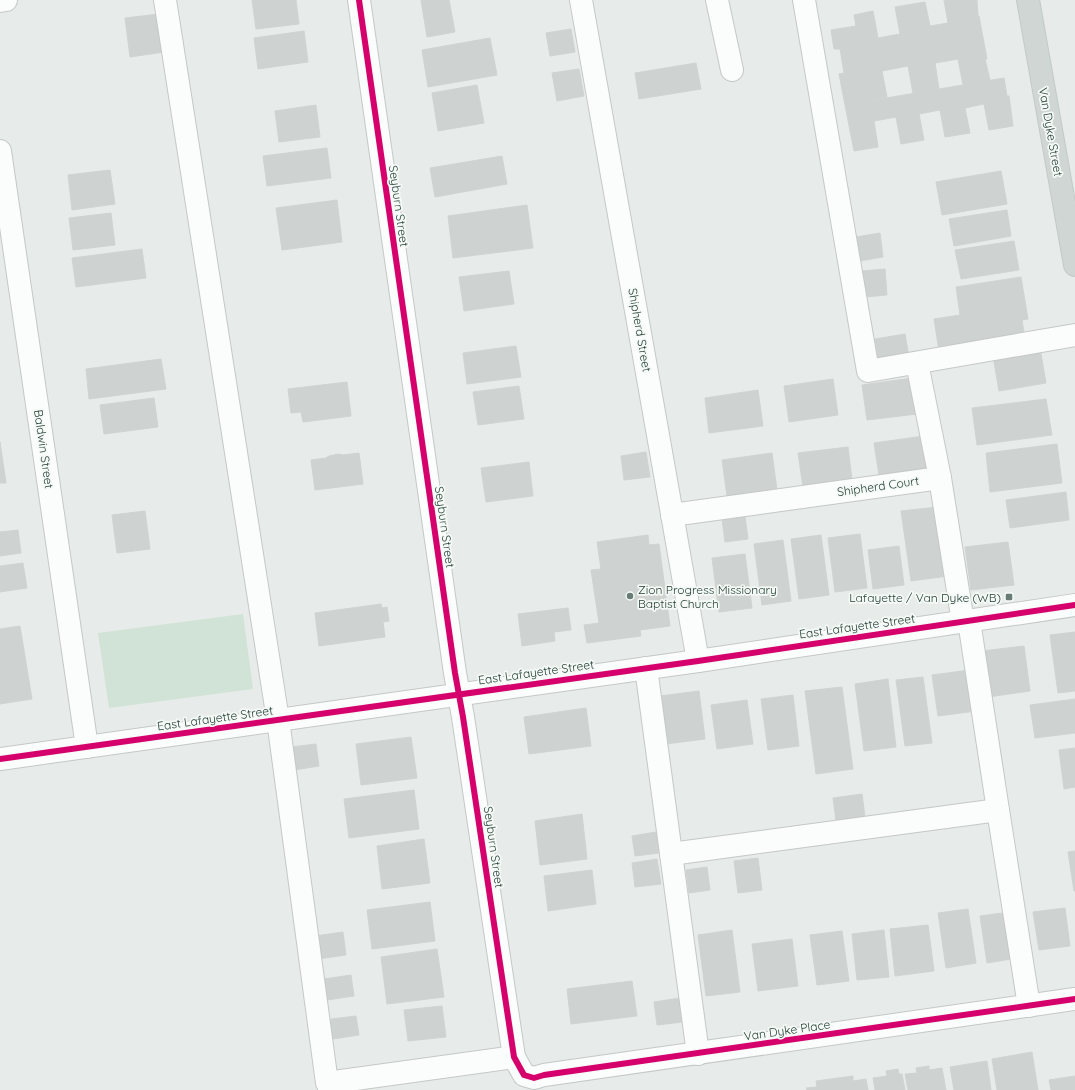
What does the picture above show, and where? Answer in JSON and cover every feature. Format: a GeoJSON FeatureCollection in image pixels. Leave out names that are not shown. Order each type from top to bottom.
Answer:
{"type":"FeatureCollection","features":[{"type":"Feature","properties":{"kind":"main road","name":"Van Dyke Street"},"geometry":{"type":"LineString","coordinates":[[1028,0],[1075,265]]}},
{"type":"Feature","properties":{"kind":"street"},"geometry":{"type":"LineString","coordinates":[[0,1],[6,0]]}},
{"type":"Feature","properties":{"kind":"street"},"geometry":{"type":"LineString","coordinates":[[165,0],[278,720],[327,1083],[514,1056]]}},
{"type":"Feature","properties":{"kind":"street","name":"Seyburn Street"},"geometry":{"type":"LineString","coordinates":[[359,0],[454,673],[459,694],[514,1056]]}},
{"type":"Feature","properties":{"kind":"street","name":"Shipherd Street"},"geometry":{"type":"LineString","coordinates":[[581,0],[698,661]]}},
{"type":"Feature","properties":{"kind":"street"},"geometry":{"type":"LineString","coordinates":[[717,0],[732,70]]}},
{"type":"Feature","properties":{"kind":"street"},"geometry":{"type":"LineString","coordinates":[[804,0],[868,371],[1075,335]]}},
{"type":"Feature","properties":{"kind":"street","name":"Baldwin Street"},"geometry":{"type":"LineString","coordinates":[[0,151],[87,747]]}},
{"type":"Feature","properties":{"kind":"street"},"geometry":{"type":"LineString","coordinates":[[917,363],[966,621],[1029,1006]]}},
{"type":"Feature","properties":{"kind":"street","name":"Shipherd Court"},"geometry":{"type":"LineString","coordinates":[[672,516],[940,478]]}},
{"type":"Feature","properties":{"kind":"street","name":"East Lafayette Street"},"geometry":{"type":"LineString","coordinates":[[0,760],[698,661],[1075,605]]}},
{"type":"Feature","properties":{"kind":"street"},"geometry":{"type":"LineString","coordinates":[[646,668],[698,1054]]}},
{"type":"Feature","properties":{"kind":"street"},"geometry":{"type":"LineString","coordinates":[[671,854],[998,810]]}},
{"type":"Feature","properties":{"kind":"street","name":"Van Dyke Place"},"geometry":{"type":"LineString","coordinates":[[514,1056],[524,1075],[534,1078],[544,1075],[1075,999]]}},
{"type":"Feature","properties":{"kind":"green space"},"geometry":{"type":"Polygon","coordinates":[[[243,614],[253,689],[109,708],[98,633],[243,614]]]}},
{"type":"Feature","properties":{"kind":"building"},"geometry":{"type":"Polygon","coordinates":[[[252,0],[296,0],[299,24],[256,29],[252,0]]]}},
{"type":"Feature","properties":{"kind":"building"},"geometry":{"type":"Polygon","coordinates":[[[421,0],[449,0],[455,32],[427,37],[421,0]]]}},
{"type":"Feature","properties":{"kind":"building"},"geometry":{"type":"Polygon","coordinates":[[[944,0],[977,0],[978,16],[990,80],[963,85],[958,59],[935,63],[939,89],[913,93],[908,66],[882,71],[887,97],[845,105],[839,74],[844,73],[840,49],[834,49],[831,30],[856,26],[854,15],[873,11],[878,38],[900,34],[895,7],[925,2],[930,26],[948,23],[944,0]]]}},
{"type":"Feature","properties":{"kind":"building"},"geometry":{"type":"Polygon","coordinates":[[[159,14],[164,52],[130,57],[125,18],[159,14]]]}},
{"type":"Feature","properties":{"kind":"building"},"geometry":{"type":"Polygon","coordinates":[[[571,29],[575,52],[550,56],[546,33],[571,29]]]}},
{"type":"Feature","properties":{"kind":"building"},"geometry":{"type":"Polygon","coordinates":[[[304,31],[308,62],[258,69],[254,38],[304,31]]]}},
{"type":"Feature","properties":{"kind":"building"},"geometry":{"type":"Polygon","coordinates":[[[490,38],[497,75],[428,87],[422,50],[490,38]]]}},
{"type":"Feature","properties":{"kind":"building"},"geometry":{"type":"Polygon","coordinates":[[[696,63],[701,89],[639,99],[635,73],[696,63]]]}},
{"type":"Feature","properties":{"kind":"building"},"geometry":{"type":"Polygon","coordinates":[[[579,69],[584,96],[557,101],[552,73],[579,69]]]}},
{"type":"Feature","properties":{"kind":"building"},"geometry":{"type":"Polygon","coordinates":[[[1004,78],[1007,96],[1009,96],[1013,126],[989,130],[984,104],[965,108],[970,133],[945,137],[940,110],[919,114],[924,140],[901,144],[896,117],[874,121],[878,147],[854,151],[845,105],[1004,78]]]}},
{"type":"Feature","properties":{"kind":"building"},"geometry":{"type":"Polygon","coordinates":[[[477,85],[484,123],[438,131],[432,93],[477,85]]]}},
{"type":"Feature","properties":{"kind":"building"},"geometry":{"type":"Polygon","coordinates":[[[316,105],[320,137],[279,142],[275,111],[316,105]]]}},
{"type":"Feature","properties":{"kind":"building"},"geometry":{"type":"Polygon","coordinates":[[[327,148],[331,178],[267,186],[263,156],[327,148]]]}},
{"type":"Feature","properties":{"kind":"building"},"geometry":{"type":"Polygon","coordinates":[[[502,156],[507,184],[435,197],[430,168],[502,156]]]}},
{"type":"Feature","properties":{"kind":"building"},"geometry":{"type":"Polygon","coordinates":[[[110,170],[115,204],[72,210],[68,175],[110,170]]]}},
{"type":"Feature","properties":{"kind":"building"},"geometry":{"type":"Polygon","coordinates":[[[1001,171],[1007,204],[942,215],[936,182],[1001,171]]]}},
{"type":"Feature","properties":{"kind":"building"},"geometry":{"type":"Polygon","coordinates":[[[337,200],[342,242],[282,250],[276,208],[337,200]]]}},
{"type":"Feature","properties":{"kind":"building"},"geometry":{"type":"Polygon","coordinates":[[[527,205],[533,248],[453,258],[448,216],[527,205]]]}},
{"type":"Feature","properties":{"kind":"building"},"geometry":{"type":"Polygon","coordinates":[[[1007,210],[1011,236],[954,246],[949,219],[1007,210]]]}},
{"type":"Feature","properties":{"kind":"building"},"geometry":{"type":"Polygon","coordinates":[[[111,213],[115,245],[73,250],[69,218],[111,213]]]}},
{"type":"Feature","properties":{"kind":"building"},"geometry":{"type":"Polygon","coordinates":[[[880,233],[883,257],[860,261],[856,237],[880,233]]]}},
{"type":"Feature","properties":{"kind":"building"},"geometry":{"type":"Polygon","coordinates":[[[1014,241],[1019,270],[961,279],[955,250],[1014,241]]]}},
{"type":"Feature","properties":{"kind":"building"},"geometry":{"type":"Polygon","coordinates":[[[142,249],[146,278],[76,287],[72,258],[142,249]]]}},
{"type":"Feature","properties":{"kind":"building"},"geometry":{"type":"Polygon","coordinates":[[[885,269],[887,295],[865,297],[862,271],[885,269]]]}},
{"type":"Feature","properties":{"kind":"building"},"geometry":{"type":"Polygon","coordinates":[[[509,271],[514,304],[464,311],[459,277],[509,271]]]}},
{"type":"Feature","properties":{"kind":"building"},"geometry":{"type":"Polygon","coordinates":[[[1021,277],[1028,319],[1022,320],[1025,338],[939,351],[934,319],[960,315],[956,287],[1021,277]]]}},
{"type":"Feature","properties":{"kind":"building"},"geometry":{"type":"Polygon","coordinates":[[[905,334],[909,357],[879,362],[875,339],[905,334]]]}},
{"type":"Feature","properties":{"kind":"building"},"geometry":{"type":"Polygon","coordinates":[[[516,346],[521,377],[467,384],[463,353],[516,346]]]}},
{"type":"Feature","properties":{"kind":"building"},"geometry":{"type":"Polygon","coordinates":[[[1040,348],[1046,383],[999,391],[993,356],[1040,348]]]}},
{"type":"Feature","properties":{"kind":"building"},"geometry":{"type":"Polygon","coordinates":[[[161,359],[166,389],[89,399],[86,369],[161,359]]]}},
{"type":"Feature","properties":{"kind":"building"},"geometry":{"type":"Polygon","coordinates":[[[912,378],[917,414],[867,420],[862,385],[912,378]]]}},
{"type":"Feature","properties":{"kind":"building"},"geometry":{"type":"Polygon","coordinates":[[[833,379],[838,415],[789,422],[784,386],[833,379]]]}},
{"type":"Feature","properties":{"kind":"building"},"geometry":{"type":"Polygon","coordinates":[[[347,382],[351,416],[303,422],[301,412],[291,413],[288,389],[347,382]]]}},
{"type":"Feature","properties":{"kind":"building"},"geometry":{"type":"Polygon","coordinates":[[[519,386],[524,419],[478,425],[473,392],[519,386]]]}},
{"type":"Feature","properties":{"kind":"building"},"geometry":{"type":"Polygon","coordinates":[[[758,390],[763,426],[709,433],[705,398],[758,390]]]}},
{"type":"Feature","properties":{"kind":"building"},"geometry":{"type":"Polygon","coordinates":[[[154,398],[158,427],[104,434],[100,405],[154,398]]]}},
{"type":"Feature","properties":{"kind":"building"},"geometry":{"type":"Polygon","coordinates":[[[1046,399],[1052,435],[977,445],[972,408],[1046,399]]]}},
{"type":"Feature","properties":{"kind":"building"},"geometry":{"type":"Polygon","coordinates":[[[924,436],[928,469],[879,475],[874,443],[924,436]]]}},
{"type":"Feature","properties":{"kind":"building"},"geometry":{"type":"Polygon","coordinates":[[[0,442],[6,483],[0,483],[0,442]]]}},
{"type":"Feature","properties":{"kind":"building"},"geometry":{"type":"Polygon","coordinates":[[[1057,444],[1062,483],[990,492],[986,453],[1057,444]]]}},
{"type":"Feature","properties":{"kind":"building"},"geometry":{"type":"Polygon","coordinates":[[[848,447],[852,480],[803,487],[798,453],[848,447]]]}},
{"type":"Feature","properties":{"kind":"building"},"geometry":{"type":"Polygon","coordinates":[[[646,452],[650,477],[624,480],[621,456],[646,452]]]}},
{"type":"Feature","properties":{"kind":"building"},"geometry":{"type":"Polygon","coordinates":[[[359,453],[363,484],[315,490],[311,460],[326,458],[338,454],[343,455],[359,453]]]}},
{"type":"Feature","properties":{"kind":"building"},"geometry":{"type":"Polygon","coordinates":[[[772,453],[777,490],[727,496],[722,460],[772,453]]]}},
{"type":"Feature","properties":{"kind":"building"},"geometry":{"type":"Polygon","coordinates":[[[529,462],[533,496],[486,502],[481,468],[529,462]]]}},
{"type":"Feature","properties":{"kind":"building"},"geometry":{"type":"Polygon","coordinates":[[[1066,492],[1069,520],[1010,528],[1006,500],[1066,492]]]}},
{"type":"Feature","properties":{"kind":"building"},"geometry":{"type":"Polygon","coordinates":[[[938,507],[948,576],[911,581],[901,511],[938,507]]]}},
{"type":"Feature","properties":{"kind":"building"},"geometry":{"type":"Polygon","coordinates":[[[145,511],[150,549],[117,553],[112,515],[145,511]]]}},
{"type":"Feature","properties":{"kind":"building"},"geometry":{"type":"Polygon","coordinates":[[[745,516],[748,539],[725,542],[722,519],[745,516]]]}},
{"type":"Feature","properties":{"kind":"building"},"geometry":{"type":"Polygon","coordinates":[[[18,530],[21,553],[0,556],[0,532],[18,530]]]}},
{"type":"Feature","properties":{"kind":"building"},"geometry":{"type":"Polygon","coordinates":[[[860,534],[867,588],[835,592],[828,538],[860,534]]]}},
{"type":"Feature","properties":{"kind":"building","name":"Zion Progress Missionary Baptist Church"},"geometry":{"type":"Polygon","coordinates":[[[648,535],[649,545],[659,544],[670,626],[640,630],[641,636],[587,643],[584,625],[599,623],[591,570],[601,569],[597,542],[648,535]]]}},
{"type":"Feature","properties":{"kind":"building"},"geometry":{"type":"Polygon","coordinates":[[[821,535],[829,595],[799,599],[791,539],[821,535]]]}},
{"type":"Feature","properties":{"kind":"building"},"geometry":{"type":"Polygon","coordinates":[[[783,540],[791,601],[762,605],[754,544],[783,540]]]}},
{"type":"Feature","properties":{"kind":"building"},"geometry":{"type":"Polygon","coordinates":[[[1008,542],[1014,585],[971,590],[965,547],[1008,542]]]}},
{"type":"Feature","properties":{"kind":"building"},"geometry":{"type":"Polygon","coordinates":[[[899,546],[904,585],[873,589],[868,550],[899,546]]]}},
{"type":"Feature","properties":{"kind":"building"},"geometry":{"type":"Polygon","coordinates":[[[745,554],[752,608],[719,612],[712,558],[745,554]]]}},
{"type":"Feature","properties":{"kind":"building"},"geometry":{"type":"Polygon","coordinates":[[[23,563],[27,588],[0,592],[0,566],[23,563]]]}},
{"type":"Feature","properties":{"kind":"building"},"geometry":{"type":"Polygon","coordinates":[[[381,604],[382,608],[387,607],[389,621],[383,622],[385,637],[319,646],[315,613],[381,604]]]}},
{"type":"Feature","properties":{"kind":"building"},"geometry":{"type":"Polygon","coordinates":[[[568,608],[571,630],[554,632],[555,641],[522,646],[518,614],[568,608]]]}},
{"type":"Feature","properties":{"kind":"building"},"geometry":{"type":"Polygon","coordinates":[[[20,626],[32,699],[0,704],[0,629],[20,626]]]}},
{"type":"Feature","properties":{"kind":"building"},"geometry":{"type":"Polygon","coordinates":[[[1075,632],[1075,691],[1058,693],[1050,635],[1075,632]]]}},
{"type":"Feature","properties":{"kind":"building"},"geometry":{"type":"Polygon","coordinates":[[[1024,646],[1030,691],[988,697],[982,651],[1024,646]]]}},
{"type":"Feature","properties":{"kind":"building"},"geometry":{"type":"Polygon","coordinates":[[[970,670],[976,711],[938,716],[932,675],[970,670]]]}},
{"type":"Feature","properties":{"kind":"building"},"geometry":{"type":"Polygon","coordinates":[[[923,677],[932,743],[905,746],[896,680],[923,677]]]}},
{"type":"Feature","properties":{"kind":"building"},"geometry":{"type":"Polygon","coordinates":[[[888,679],[896,747],[864,751],[855,684],[888,679]]]}},
{"type":"Feature","properties":{"kind":"building"},"geometry":{"type":"Polygon","coordinates":[[[842,687],[853,769],[816,774],[805,691],[842,687]]]}},
{"type":"Feature","properties":{"kind":"building"},"geometry":{"type":"Polygon","coordinates":[[[699,691],[705,739],[666,744],[660,696],[699,691]]]}},
{"type":"Feature","properties":{"kind":"building"},"geometry":{"type":"Polygon","coordinates":[[[793,695],[799,746],[768,750],[761,699],[793,695]]]}},
{"type":"Feature","properties":{"kind":"building"},"geometry":{"type":"Polygon","coordinates":[[[1075,699],[1075,733],[1035,738],[1030,705],[1075,699]]]}},
{"type":"Feature","properties":{"kind":"building"},"geometry":{"type":"Polygon","coordinates":[[[747,700],[753,744],[717,749],[711,705],[747,700]]]}},
{"type":"Feature","properties":{"kind":"building"},"geometry":{"type":"Polygon","coordinates":[[[586,708],[591,746],[529,754],[524,717],[586,708]]]}},
{"type":"Feature","properties":{"kind":"building"},"geometry":{"type":"Polygon","coordinates":[[[411,737],[417,778],[361,785],[356,744],[411,737]]]}},
{"type":"Feature","properties":{"kind":"building"},"geometry":{"type":"Polygon","coordinates":[[[316,744],[319,766],[294,770],[291,747],[316,744]]]}},
{"type":"Feature","properties":{"kind":"building"},"geometry":{"type":"Polygon","coordinates":[[[1075,748],[1075,787],[1064,789],[1059,750],[1075,748]]]}},
{"type":"Feature","properties":{"kind":"building"},"geometry":{"type":"Polygon","coordinates":[[[414,790],[419,829],[349,838],[344,799],[414,790]]]}},
{"type":"Feature","properties":{"kind":"building"},"geometry":{"type":"Polygon","coordinates":[[[862,794],[865,817],[836,821],[833,798],[862,794]]]}},
{"type":"Feature","properties":{"kind":"building"},"geometry":{"type":"Polygon","coordinates":[[[582,814],[587,859],[540,865],[535,821],[582,814]]]}},
{"type":"Feature","properties":{"kind":"building"},"geometry":{"type":"Polygon","coordinates":[[[656,832],[659,853],[635,856],[632,836],[656,832]]]}},
{"type":"Feature","properties":{"kind":"building"},"geometry":{"type":"Polygon","coordinates":[[[424,839],[430,883],[382,889],[377,846],[424,839]]]}},
{"type":"Feature","properties":{"kind":"building"},"geometry":{"type":"Polygon","coordinates":[[[1075,851],[1075,891],[1074,891],[1068,852],[1075,851]]]}},
{"type":"Feature","properties":{"kind":"building"},"geometry":{"type":"Polygon","coordinates":[[[758,858],[762,890],[738,893],[734,861],[758,858]]]}},
{"type":"Feature","properties":{"kind":"building"},"geometry":{"type":"Polygon","coordinates":[[[657,859],[661,884],[635,887],[632,863],[657,859]]]}},
{"type":"Feature","properties":{"kind":"building"},"geometry":{"type":"Polygon","coordinates":[[[707,867],[710,890],[689,893],[686,870],[707,867]]]}},
{"type":"Feature","properties":{"kind":"building"},"geometry":{"type":"Polygon","coordinates":[[[592,870],[596,904],[548,911],[544,876],[592,870]]]}},
{"type":"Feature","properties":{"kind":"building"},"geometry":{"type":"Polygon","coordinates":[[[430,902],[435,941],[372,949],[367,910],[430,902]]]}},
{"type":"Feature","properties":{"kind":"building"},"geometry":{"type":"Polygon","coordinates":[[[1065,908],[1070,946],[1039,950],[1033,912],[1065,908]]]}},
{"type":"Feature","properties":{"kind":"building"},"geometry":{"type":"Polygon","coordinates":[[[968,909],[976,963],[946,968],[938,913],[968,909]]]}},
{"type":"Feature","properties":{"kind":"building"},"geometry":{"type":"Polygon","coordinates":[[[1010,912],[1017,958],[987,963],[980,916],[1010,912]]]}},
{"type":"Feature","properties":{"kind":"building"},"geometry":{"type":"Polygon","coordinates":[[[928,925],[934,971],[895,976],[890,929],[928,925]]]}},
{"type":"Feature","properties":{"kind":"building"},"geometry":{"type":"Polygon","coordinates":[[[732,930],[740,992],[706,996],[698,935],[732,930]]]}},
{"type":"Feature","properties":{"kind":"building"},"geometry":{"type":"Polygon","coordinates":[[[884,930],[889,977],[857,980],[852,934],[884,930]]]}},
{"type":"Feature","properties":{"kind":"building"},"geometry":{"type":"Polygon","coordinates":[[[842,931],[849,981],[817,985],[810,935],[842,931]]]}},
{"type":"Feature","properties":{"kind":"building"},"geometry":{"type":"Polygon","coordinates":[[[343,932],[346,955],[318,959],[315,936],[343,932]]]}},
{"type":"Feature","properties":{"kind":"building"},"geometry":{"type":"Polygon","coordinates":[[[792,939],[798,986],[758,991],[752,944],[792,939]]]}},
{"type":"Feature","properties":{"kind":"building"},"geometry":{"type":"Polygon","coordinates":[[[437,949],[444,997],[387,1004],[381,957],[437,949]]]}},
{"type":"Feature","properties":{"kind":"building"},"geometry":{"type":"Polygon","coordinates":[[[351,975],[354,996],[327,1000],[324,979],[351,975]]]}},
{"type":"Feature","properties":{"kind":"building"},"geometry":{"type":"Polygon","coordinates":[[[632,981],[637,1016],[571,1024],[567,989],[632,981]]]}},
{"type":"Feature","properties":{"kind":"building"},"geometry":{"type":"Polygon","coordinates":[[[680,998],[683,1022],[657,1025],[654,1002],[680,998]]]}},
{"type":"Feature","properties":{"kind":"building"},"geometry":{"type":"Polygon","coordinates":[[[442,1006],[446,1037],[408,1041],[404,1010],[442,1006]]]}},
{"type":"Feature","properties":{"kind":"building"},"geometry":{"type":"Polygon","coordinates":[[[356,1016],[359,1035],[333,1039],[331,1019],[356,1016]]]}},
{"type":"Feature","properties":{"kind":"building"},"geometry":{"type":"Polygon","coordinates":[[[1032,1052],[1038,1090],[997,1090],[992,1059],[1032,1052]]]}},
{"type":"Feature","properties":{"kind":"building"},"geometry":{"type":"Polygon","coordinates":[[[987,1061],[991,1090],[954,1090],[950,1067],[987,1061]]]}},
{"type":"Feature","properties":{"kind":"building"},"geometry":{"type":"Polygon","coordinates":[[[929,1066],[929,1070],[942,1068],[946,1090],[908,1090],[905,1074],[917,1073],[916,1068],[929,1066]]]}},
{"type":"Feature","properties":{"kind":"building"},"geometry":{"type":"Polygon","coordinates":[[[898,1069],[899,1074],[902,1074],[905,1090],[875,1090],[873,1078],[887,1076],[886,1071],[898,1069]]]}},
{"type":"Feature","properties":{"kind":"building"},"geometry":{"type":"Polygon","coordinates":[[[853,1076],[853,1081],[866,1079],[868,1090],[807,1090],[806,1088],[817,1087],[816,1081],[853,1076]]]}},
{"type":"Feature","properties":{"kind":"building"},"geometry":{"type":"Polygon","coordinates":[[[1075,1076],[1075,1090],[1051,1090],[1049,1080],[1075,1076]]]}},
{"type":"Feature","properties":{"kind":"cycle path"},"geometry":{"type":"LineString","coordinates":[[359,0],[455,673],[463,717],[514,1057],[524,1075],[534,1078],[544,1075],[1075,999]]}},
{"type":"Feature","properties":{"kind":"cycle path"},"geometry":{"type":"LineString","coordinates":[[0,759],[698,661],[1075,605]]}},
{"type":"Feature","properties":{"kind":"place","name":"Zion Progress Missionary Baptist Church"},"geometry":{"type":"Point","coordinates":[630,596]}},
{"type":"Feature","properties":{"kind":"place","name":"Lafayette / Van Dyke (WB)"},"geometry":{"type":"Point","coordinates":[1009,597]}}]}
